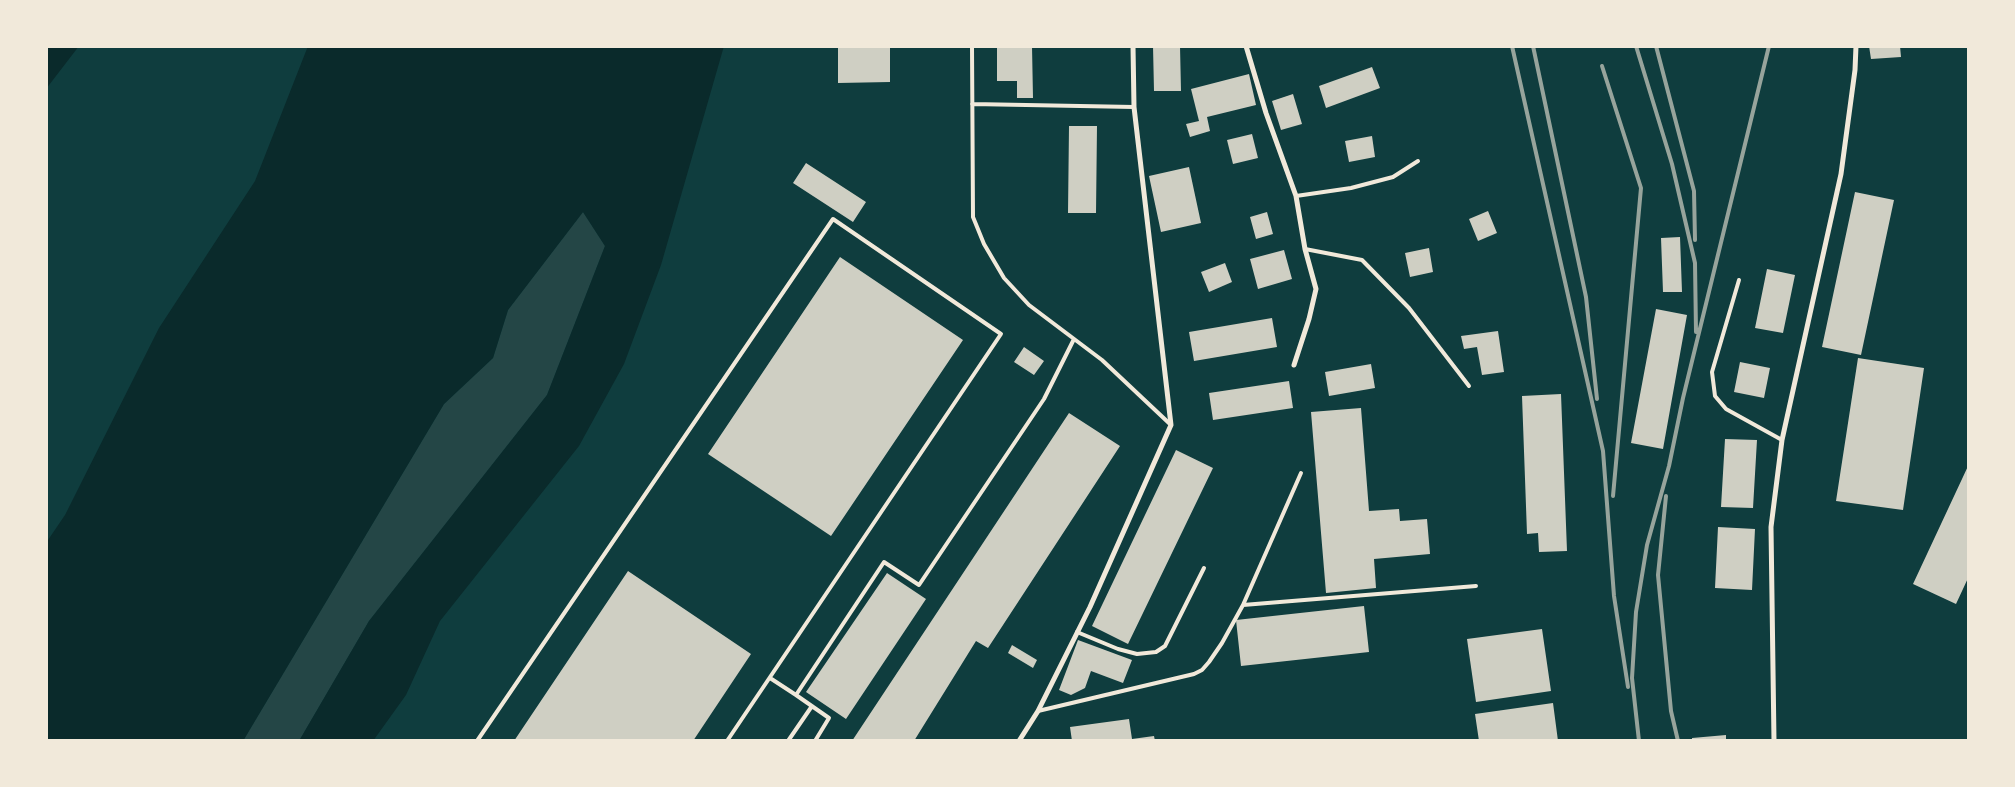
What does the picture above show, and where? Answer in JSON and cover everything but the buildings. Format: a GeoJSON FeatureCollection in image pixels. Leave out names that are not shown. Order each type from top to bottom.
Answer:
{"type":"FeatureCollection","features":[{"type":"Feature","properties":{"kind":"street"},"geometry":{"type":"LineString","coordinates":[[1019,741],[1038,711],[1090,607],[1170,425],[1134,107],[1133,46]]}},
{"type":"Feature","properties":{"kind":"street"},"geometry":{"type":"LineString","coordinates":[[1246,46],[1266,113],[1296,196],[1305,249],[1316,289],[1294,365]]}},
{"type":"Feature","properties":{"kind":"street"},"geometry":{"type":"LineString","coordinates":[[1774,741],[1771,527],[1782,440],[1841,174],[1855,70],[1856,46]]}},
{"type":"Feature","properties":{"kind":"lane"},"geometry":{"type":"LineString","coordinates":[[972,46],[973,217],[984,244],[1004,278],[1029,305],[1102,360],[1170,425]]}},
{"type":"Feature","properties":{"kind":"lane"},"geometry":{"type":"LineString","coordinates":[[972,104],[1134,107]]}},
{"type":"Feature","properties":{"kind":"lane"},"geometry":{"type":"LineString","coordinates":[[1296,196],[1351,188],[1393,177],[1418,161]]}},
{"type":"Feature","properties":{"kind":"lane"},"geometry":{"type":"LineString","coordinates":[[476,741],[833,219],[1001,334],[729,740]]}},
{"type":"Feature","properties":{"kind":"lane"},"geometry":{"type":"LineString","coordinates":[[1305,249],[1362,260],[1409,308],[1469,386]]}},
{"type":"Feature","properties":{"kind":"lane"},"geometry":{"type":"LineString","coordinates":[[1739,280],[1712,372],[1715,396],[1726,409],[1782,440]]}},
{"type":"Feature","properties":{"kind":"lane"},"geometry":{"type":"LineString","coordinates":[[796,695],[884,562],[919,586],[1044,399],[1074,339]]}},
{"type":"Feature","properties":{"kind":"lane"},"geometry":{"type":"LineString","coordinates":[[1038,711],[1194,674],[1209,662],[1243,605],[1301,473]]}},
{"type":"Feature","properties":{"kind":"lane"},"geometry":{"type":"LineString","coordinates":[[1077,632],[1118,649],[1137,654],[1156,652],[1165,646],[1204,568]]}},
{"type":"Feature","properties":{"kind":"lane"},"geometry":{"type":"LineString","coordinates":[[1243,605],[1476,586]]}},
{"type":"Feature","properties":{"kind":"lane"},"geometry":{"type":"LineString","coordinates":[[770,678],[829,718],[815,741]]}},
{"type":"Feature","properties":{"kind":"lane"},"geometry":{"type":"LineString","coordinates":[[788,741],[812,706]]}},
{"type":"Feature","properties":{"kind":"shaded area"},"geometry":{"type":"Polygon","coordinates":[[[46,46],[79,46],[46,89],[46,46]]]}},
{"type":"Feature","properties":{"kind":"shaded area"},"geometry":{"type":"Polygon","coordinates":[[[308,46],[724,46],[661,265],[624,364],[579,446],[440,621],[406,695],[373,741],[299,741],[369,621],[547,395],[605,246],[583,212],[508,310],[493,358],[444,404],[243,741],[46,741],[46,543],[65,515],[159,328],[255,181],[308,46]]]}},
{"type":"Feature","properties":{"kind":"shaded area"},"geometry":{"type":"Polygon","coordinates":[[[583,212],[605,246],[547,395],[369,621],[299,741],[243,741],[444,404],[493,358],[508,310],[583,212]]]}},
{"type":"Feature","properties":{"kind":"railway"},"geometry":{"type":"LineString","coordinates":[[1512,46],[1603,451],[1614,596],[1628,687]]}},
{"type":"Feature","properties":{"kind":"railway"},"geometry":{"type":"LineString","coordinates":[[1533,46],[1586,297],[1597,399]]}},
{"type":"Feature","properties":{"kind":"railway"},"geometry":{"type":"LineString","coordinates":[[1636,46],[1672,164],[1695,263],[1696,332]]}},
{"type":"Feature","properties":{"kind":"railway"},"geometry":{"type":"LineString","coordinates":[[1656,46],[1694,191],[1695,240]]}},
{"type":"Feature","properties":{"kind":"railway"},"geometry":{"type":"LineString","coordinates":[[1639,741],[1632,678],[1636,612],[1647,545],[1669,466],[1683,398],[1769,46]]}},
{"type":"Feature","properties":{"kind":"railway"},"geometry":{"type":"LineString","coordinates":[[1602,66],[1641,188],[1613,496]]}},
{"type":"Feature","properties":{"kind":"railway"},"geometry":{"type":"LineString","coordinates":[[1666,496],[1658,575],[1671,711],[1678,741]]}}]}
